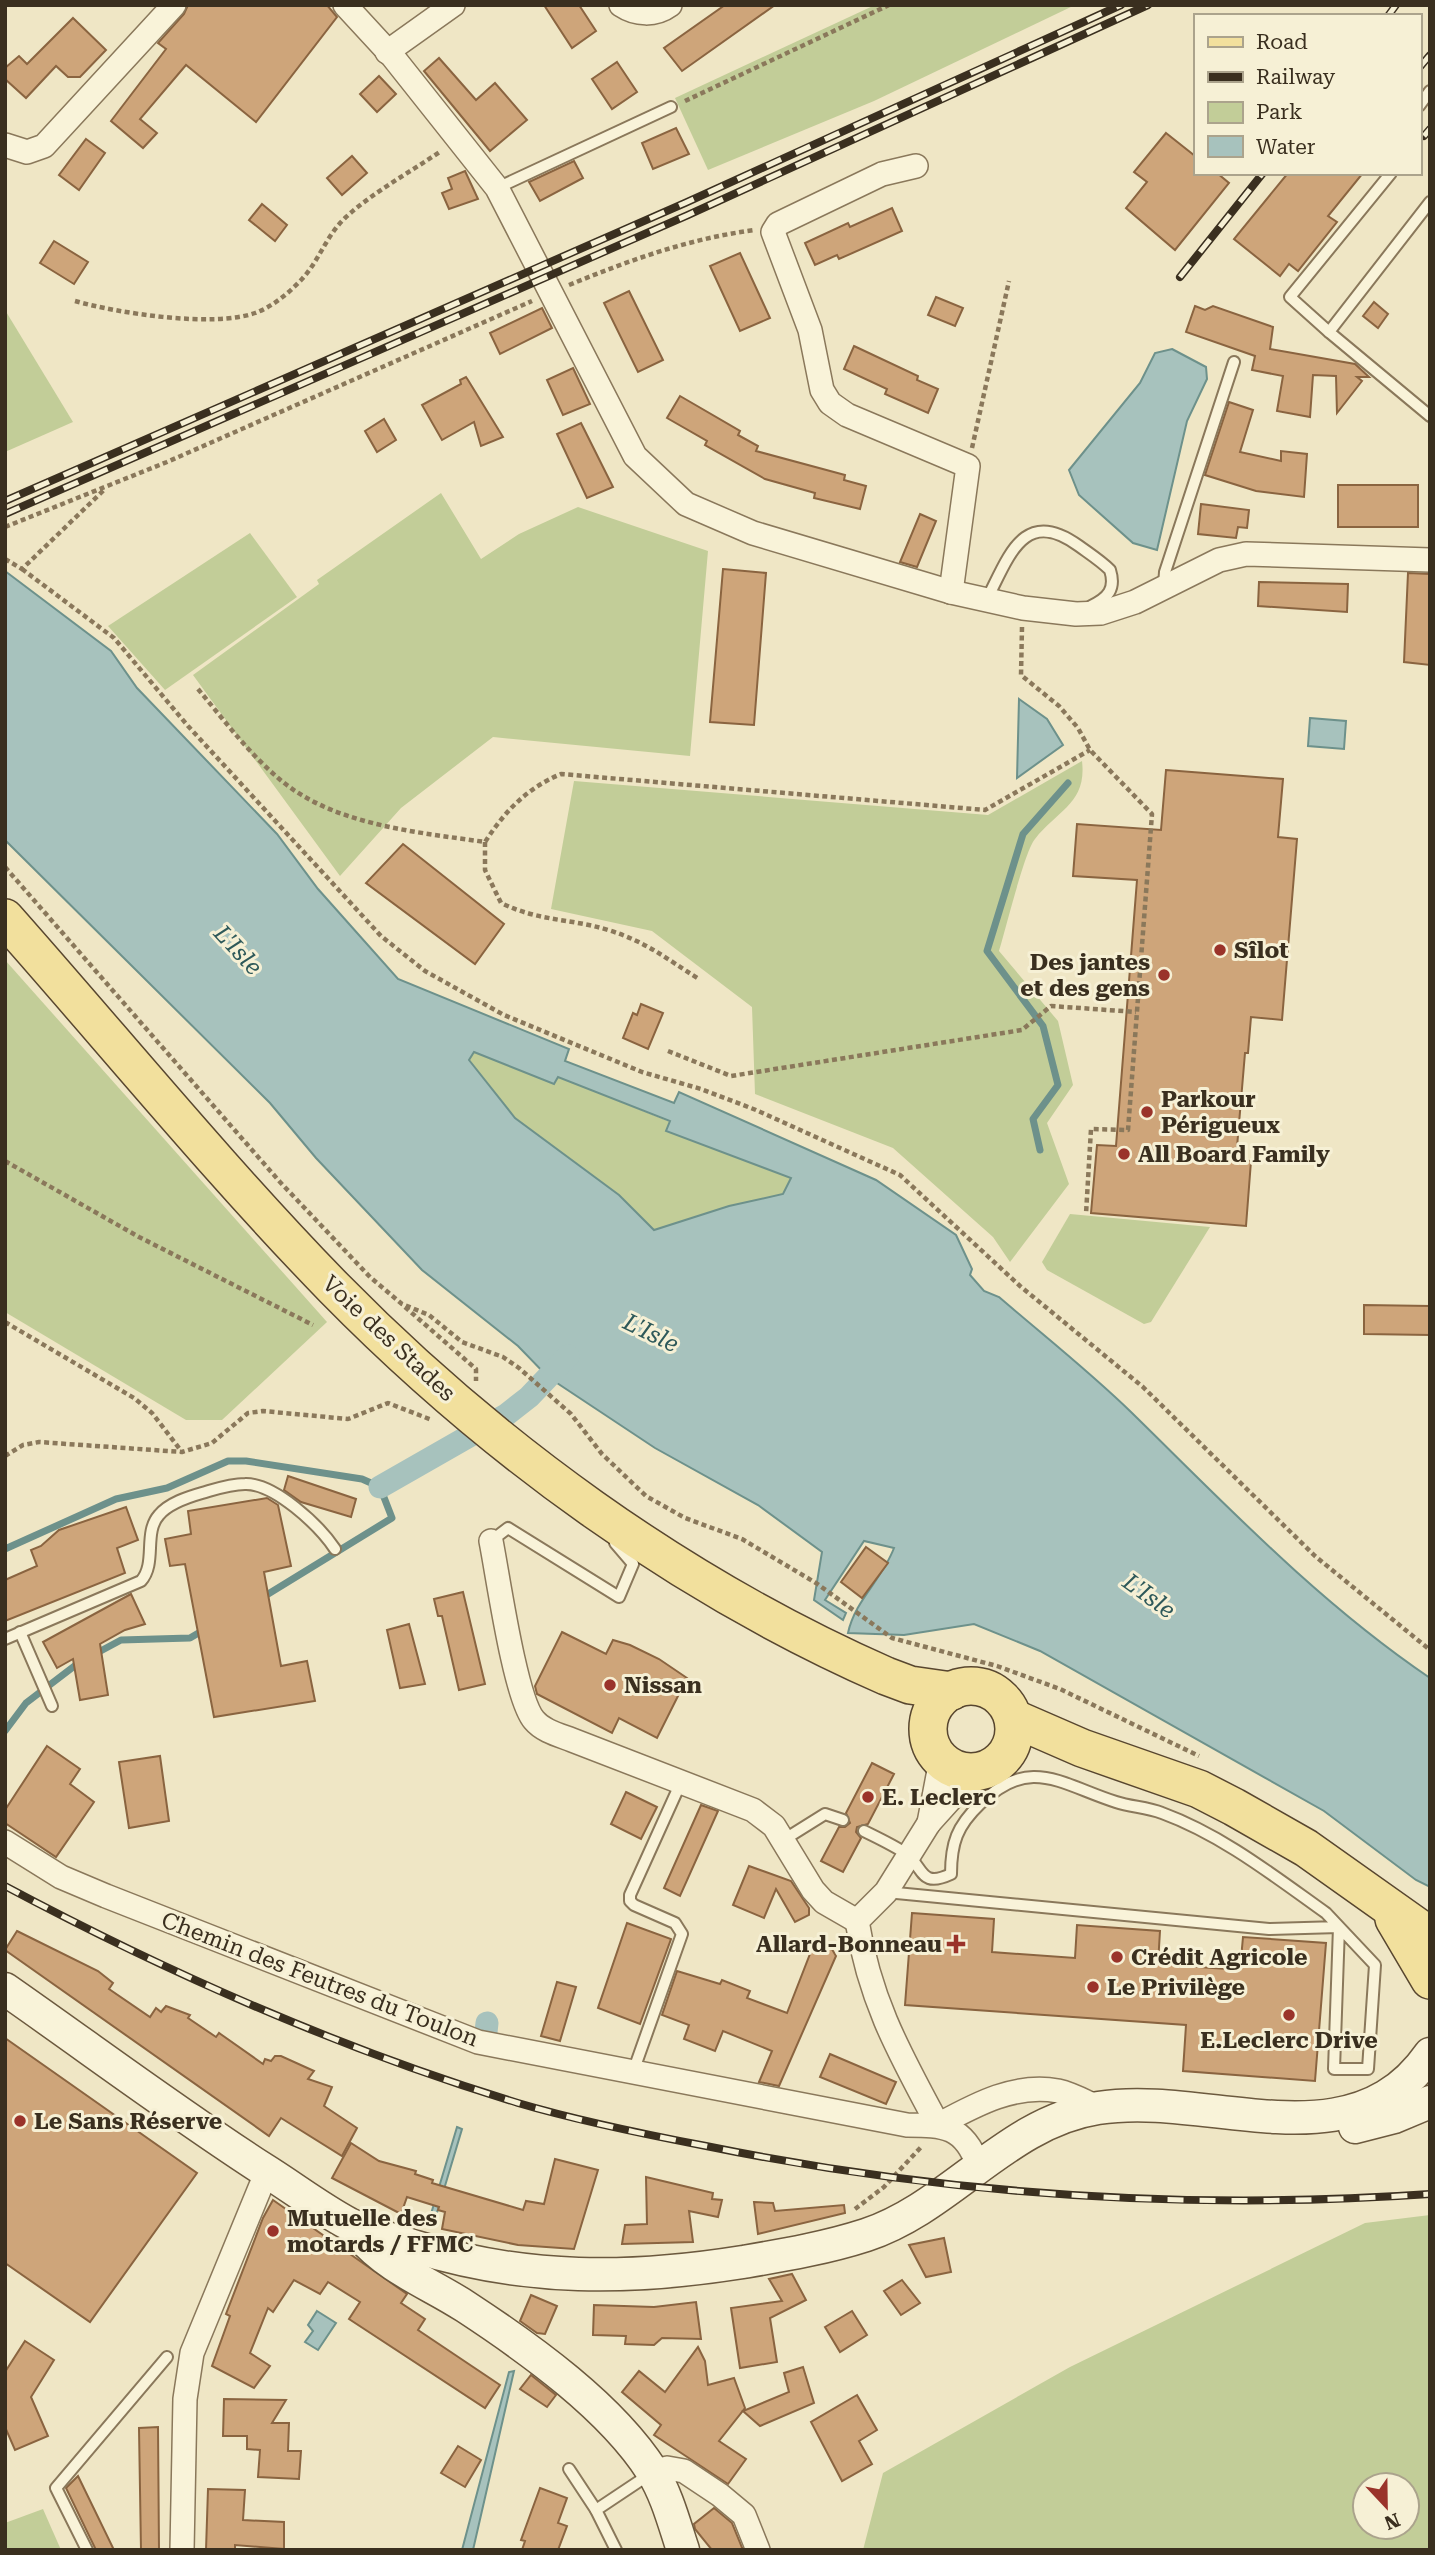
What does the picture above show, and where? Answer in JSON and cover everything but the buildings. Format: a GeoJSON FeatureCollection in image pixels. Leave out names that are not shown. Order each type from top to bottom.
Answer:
{"type":"FeatureCollection","features":[{"type":"Feature","properties":{"kind":"main road","name":"Voie des Stades"},"geometry":{"type":"LineString","coordinates":[[5,918],[299,1251],[374,1328],[505,1442],[643,1544],[737,1600],[855,1663],[910,1685],[951,1691]]}},
{"type":"Feature","properties":{"kind":"main road","name":"Voie des Stades"},"geometry":{"type":"LineString","coordinates":[[855,1663],[904,1702],[935,1744]]}},
{"type":"Feature","properties":{"kind":"main road"},"geometry":{"type":"LineString","coordinates":[[991,1763],[1012,1743],[1013,1718],[1008,1706],[989,1689],[964,1687],[951,1691],[935,1707],[935,1744],[963,1771],[991,1763],[1038,1748],[1082,1748]]}},
{"type":"Feature","properties":{"kind":"main road"},"geometry":{"type":"LineString","coordinates":[[1013,1718],[1082,1748],[1146,1768],[1222,1801],[1306,1849],[1430,1936]]}},
{"type":"Feature","properties":{"kind":"main road"},"geometry":{"type":"LineString","coordinates":[[1380,1902],[1413,1946],[1430,1980]]}},
{"type":"Feature","properties":{"kind":"main road"},"geometry":{"type":"LineString","coordinates":[[5,1989],[267,2171],[351,2225],[450,2257],[548,2274],[680,2271],[777,2256],[867,2235],[925,2206],[978,2165],[1055,2120],[1099,2108],[1170,2105],[1297,2119],[1330,2116],[1350,2112],[1399,2090],[1430,2054]]}},
{"type":"Feature","properties":{"kind":"main road"},"geometry":{"type":"LineString","coordinates":[[1021,2139],[1080,2118],[1130,2111],[1169,2112],[1298,2129],[1332,2129],[1377,2122],[1430,2102]]}},
{"type":"Feature","properties":{"kind":"main road"},"geometry":{"type":"LineString","coordinates":[[351,2225],[370,2247],[422,2284],[465,2306],[592,2400],[652,2472],[667,2500],[683,2550]]}},
{"type":"Feature","properties":{"kind":"main road"},"geometry":{"type":"LineString","coordinates":[[450,2257],[452,2287],[465,2306]]}},
{"type":"Feature","properties":{"kind":"street"},"geometry":{"type":"LineString","coordinates":[[5,145],[27,152],[44,146],[174,5]]}},
{"type":"Feature","properties":{"kind":"street"},"geometry":{"type":"LineString","coordinates":[[345,5],[460,139],[497,188],[635,456],[685,504],[753,533],[951,592],[1023,608],[1076,614],[1101,613],[1124,606],[1219,560],[1246,554],[1430,560]]}},
{"type":"Feature","properties":{"kind":"street"},"geometry":{"type":"LineString","coordinates":[[387,52],[453,5]]}},
{"type":"Feature","properties":{"kind":"street"},"geometry":{"type":"LineString","coordinates":[[621,5],[630,11],[646,14],[670,5]]}},
{"type":"Feature","properties":{"kind":"street"},"geometry":{"type":"LineString","coordinates":[[916,166],[882,174],[779,224],[773,232],[810,330],[822,390],[830,403],[847,415],[968,466],[951,592]]}},
{"type":"Feature","properties":{"kind":"street"},"geometry":{"type":"LineString","coordinates":[[491,1541],[520,1687],[534,1720],[549,1731],[572,1741],[682,1780],[753,1810],[774,1825],[785,1839],[813,1890],[824,1902],[857,1921]]}},
{"type":"Feature","properties":{"kind":"street"},"geometry":{"type":"LineString","coordinates":[[929,1823],[935,1744]]}},
{"type":"Feature","properties":{"kind":"street"},"geometry":{"type":"LineString","coordinates":[[857,1921],[886,1892],[929,1823],[991,1763]]}},
{"type":"Feature","properties":{"kind":"street","name":"Chemin des Feutres du Toulon"},"geometry":{"type":"LineString","coordinates":[[5,1842],[61,1877],[94,1892],[454,2034],[508,2049],[934,2132]]}},
{"type":"Feature","properties":{"kind":"street"},"geometry":{"type":"LineString","coordinates":[[857,1921],[863,1961],[884,2024],[934,2132]]}},
{"type":"Feature","properties":{"kind":"street"},"geometry":{"type":"LineString","coordinates":[[934,2132],[982,2101],[1029,2089],[1060,2091],[1099,2108]]}},
{"type":"Feature","properties":{"kind":"street"},"geometry":{"type":"LineString","coordinates":[[934,2132],[965,2140],[978,2165]]}},
{"type":"Feature","properties":{"kind":"street"},"geometry":{"type":"LineString","coordinates":[[182,2550],[185,2399],[192,2353],[267,2171]]}},
{"type":"Feature","properties":{"kind":"street"},"geometry":{"type":"LineString","coordinates":[[652,2472],[667,2468],[684,2471],[720,2495],[744,2515],[758,2550]]}},
{"type":"Feature","properties":{"kind":"lane"},"geometry":{"type":"LineString","coordinates":[[497,188],[671,107]]}},
{"type":"Feature","properties":{"kind":"lane"},"geometry":{"type":"LineString","coordinates":[[1389,175],[1290,297],[1430,416]]}},
{"type":"Feature","properties":{"kind":"lane"},"geometry":{"type":"LineString","coordinates":[[1329,332],[1430,202]]}},
{"type":"Feature","properties":{"kind":"lane"},"geometry":{"type":"LineString","coordinates":[[1164,585],[1165,572],[1234,362]]}},
{"type":"Feature","properties":{"kind":"lane"},"geometry":{"type":"LineString","coordinates":[[988,599],[1014,548],[1032,533],[1056,531],[1105,565],[1112,578],[1110,594],[1076,614]]}},
{"type":"Feature","properties":{"kind":"lane"},"geometry":{"type":"LineString","coordinates":[[491,1541],[508,1528],[619,1597],[633,1570],[630,1559],[556,1480]]}},
{"type":"Feature","properties":{"kind":"lane"},"geometry":{"type":"LineString","coordinates":[[5,1639],[141,1581],[147,1574],[152,1527],[158,1516],[168,1507],[193,1496],[230,1485],[247,1483],[274,1492],[305,1517],[335,1549]]}},
{"type":"Feature","properties":{"kind":"lane"},"geometry":{"type":"LineString","coordinates":[[20,1632],[51,1703]]}},
{"type":"Feature","properties":{"kind":"lane"},"geometry":{"type":"LineString","coordinates":[[953,1898],[951,1874],[955,1833],[995,1789],[1013,1779],[1032,1776],[1065,1781],[1117,1802],[1164,1814],[1219,1840],[1326,1913],[1339,1927],[1374,1965],[1368,2069],[1334,2069],[1339,1927]]}},
{"type":"Feature","properties":{"kind":"lane"},"geometry":{"type":"LineString","coordinates":[[633,2072],[682,1934],[675,1923],[634,1905],[630,1895],[682,1780]]}},
{"type":"Feature","properties":{"kind":"lane"},"geometry":{"type":"LineString","coordinates":[[785,1839],[825,1814],[843,1820]]}},
{"type":"Feature","properties":{"kind":"lane"},"geometry":{"type":"LineString","coordinates":[[864,1831],[908,1855],[924,1876],[936,1880],[951,1874]]}},
{"type":"Feature","properties":{"kind":"lane"},"geometry":{"type":"LineString","coordinates":[[886,1892],[1269,1929],[1339,1927]]}},
{"type":"Feature","properties":{"kind":"lane"},"geometry":{"type":"LineString","coordinates":[[87,2550],[56,2488],[167,2357]]}},
{"type":"Feature","properties":{"kind":"lane"},"geometry":{"type":"LineString","coordinates":[[569,2469],[596,2510],[616,2550]]}},
{"type":"Feature","properties":{"kind":"lane"},"geometry":{"type":"LineString","coordinates":[[596,2510],[652,2472]]}},
{"type":"Feature","properties":{"kind":"path"},"geometry":{"type":"LineString","coordinates":[[671,107],[889,5]]}},
{"type":"Feature","properties":{"kind":"path"},"geometry":{"type":"LineString","coordinates":[[75,301],[103,309],[214,320],[254,314],[271,305],[304,277],[325,241],[363,202],[460,139]]}},
{"type":"Feature","properties":{"kind":"path"},"geometry":{"type":"LineString","coordinates":[[5,527],[108,486],[645,254],[705,237],[755,230],[773,232]]}},
{"type":"Feature","properties":{"kind":"path"},"geometry":{"type":"LineString","coordinates":[[968,466],[1009,281]]}},
{"type":"Feature","properties":{"kind":"path"},"geometry":{"type":"LineString","coordinates":[[22,569],[108,486]]}},
{"type":"Feature","properties":{"kind":"path"},"geometry":{"type":"LineString","coordinates":[[5,559],[114,638],[188,726],[381,936],[425,971],[504,1015],[642,1072],[701,1089],[756,1110],[900,1175],[1020,1286],[1143,1387],[1315,1556],[1430,1650]]}},
{"type":"Feature","properties":{"kind":"path"},"geometry":{"type":"LineString","coordinates":[[1023,608],[1021,675],[1059,706],[1078,728],[1090,750],[1152,814],[1128,1130],[1091,1129],[1086,1214]]}},
{"type":"Feature","properties":{"kind":"path"},"geometry":{"type":"LineString","coordinates":[[198,689],[248,750],[278,779],[308,799],[334,810],[405,830],[485,842]]}},
{"type":"Feature","properties":{"kind":"path"},"geometry":{"type":"LineString","coordinates":[[699,979],[644,942],[578,923],[536,918],[501,903],[485,870],[485,842],[516,801],[542,782],[561,774],[985,810],[1090,750]]}},
{"type":"Feature","properties":{"kind":"path"},"geometry":{"type":"LineString","coordinates":[[5,867],[306,1211],[370,1277],[476,1369],[476,1380],[460,1404],[431,1420],[388,1403],[348,1419],[263,1411],[248,1413],[235,1421],[212,1443],[182,1452],[39,1443],[23,1445],[5,1456]]}},
{"type":"Feature","properties":{"kind":"path"},"geometry":{"type":"LineString","coordinates":[[668,1051],[731,1076],[1022,1030],[1051,1006],[1136,1012]]}},
{"type":"Feature","properties":{"kind":"path"},"geometry":{"type":"LineString","coordinates":[[5,1161],[139,1237],[313,1325]]}},
{"type":"Feature","properties":{"kind":"path"},"geometry":{"type":"LineString","coordinates":[[402,1304],[429,1315],[462,1342],[503,1357],[519,1368],[561,1405],[602,1454],[646,1496],[685,1518],[742,1539],[816,1583],[892,1638]]}},
{"type":"Feature","properties":{"kind":"path"},"geometry":{"type":"LineString","coordinates":[[5,1322],[134,1398],[152,1413],[182,1452]]}},
{"type":"Feature","properties":{"kind":"path"},"geometry":{"type":"LineString","coordinates":[[852,2210],[873,2197],[934,2132]]}},
{"type":"Feature","properties":{"kind":"green space"},"geometry":{"type":"Polygon","coordinates":[[[875,5],[1075,5],[874,101],[708,170],[675,98],[875,5]]]}},
{"type":"Feature","properties":{"kind":"green space"},"geometry":{"type":"Polygon","coordinates":[[[5,310],[73,422],[5,452],[5,310]]]}},
{"type":"Feature","properties":{"kind":"green space"},"geometry":{"type":"Polygon","coordinates":[[[441,493],[481,559],[519,534],[578,507],[708,551],[690,756],[493,737],[401,808],[340,876],[193,675],[319,584],[317,580],[441,493]]]}},
{"type":"Feature","properties":{"kind":"green space"},"geometry":{"type":"Polygon","coordinates":[[[250,533],[297,597],[165,690],[108,626],[250,533]]]}},
{"type":"Feature","properties":{"kind":"green space"},"geometry":{"type":"Polygon","coordinates":[[[1082,761],[1080,787],[1075,796],[1031,846],[999,951],[1058,1021],[1073,1085],[1047,1123],[1069,1184],[1010,1262],[993,1237],[893,1148],[755,1094],[752,1007],[652,931],[551,909],[574,781],[988,815],[1082,761]]]}},
{"type":"Feature","properties":{"kind":"green space"},"geometry":{"type":"Polygon","coordinates":[[[5,960],[327,1322],[222,1420],[186,1420],[5,1312],[5,960]]]}},
{"type":"Feature","properties":{"kind":"green space"},"geometry":{"type":"Polygon","coordinates":[[[474,1052],[553,1083],[557,1076],[670,1122],[667,1131],[791,1177],[783,1194],[729,1206],[654,1230],[619,1195],[515,1118],[469,1060],[474,1052]]]}},
{"type":"Feature","properties":{"kind":"green space"},"geometry":{"type":"Polygon","coordinates":[[[1070,1214],[1210,1227],[1151,1322],[1144,1324],[1047,1270],[1042,1262],[1070,1214]]]}},
{"type":"Feature","properties":{"kind":"green space"},"geometry":{"type":"Polygon","coordinates":[[[1430,2215],[1430,2550],[863,2550],[883,2473],[1070,2367],[1365,2223],[1430,2215]]]}},
{"type":"Feature","properties":{"kind":"green space"},"geometry":{"type":"Polygon","coordinates":[[[43,2509],[61,2550],[5,2550],[5,2523],[43,2509]]]}},
{"type":"Feature","properties":{"kind":"water"},"geometry":{"type":"Polygon","coordinates":[[[1172,349],[1206,367],[1207,379],[1187,421],[1157,550],[1133,543],[1079,495],[1069,470],[1140,383],[1155,353],[1172,349]]]}},
{"type":"Feature","properties":{"kind":"water","name":"L'Isle"},"geometry":{"type":"Polygon","coordinates":[[[5,571],[111,651],[137,688],[277,834],[318,889],[398,979],[569,1049],[565,1061],[674,1103],[679,1092],[876,1180],[956,1235],[972,1269],[970,1275],[984,1291],[999,1297],[1099,1382],[1274,1552],[1350,1618],[1430,1678],[1430,1887],[1416,1880],[1324,1811],[1040,1651],[974,1624],[904,1635],[848,1633],[856,1610],[883,1570],[894,1548],[864,1541],[825,1600],[846,1613],[843,1620],[814,1600],[822,1552],[758,1505],[655,1448],[548,1377],[518,1346],[422,1270],[316,1158],[270,1103],[5,840],[5,571]],[[474,1052],[469,1060],[515,1118],[619,1195],[654,1230],[729,1206],[783,1194],[791,1178],[666,1131],[670,1121],[558,1077],[554,1084],[474,1052]]]}},
{"type":"Feature","properties":{"kind":"water"},"geometry":{"type":"Polygon","coordinates":[[[1019,699],[1047,719],[1063,745],[1017,778],[1019,699]]]}},
{"type":"Feature","properties":{"kind":"water"},"geometry":{"type":"Polygon","coordinates":[[[1310,718],[1346,721],[1344,749],[1308,746],[1310,718]]]}},
{"type":"Feature","properties":{"kind":"water"},"geometry":{"type":"Polygon","coordinates":[[[457,2127],[462,2129],[433,2226],[428,2224],[457,2127]]]}},
{"type":"Feature","properties":{"kind":"water"},"geometry":{"type":"Polygon","coordinates":[[[317,2311],[336,2323],[318,2350],[305,2342],[313,2331],[308,2325],[317,2311]]]}},
{"type":"Feature","properties":{"kind":"water"},"geometry":{"type":"Polygon","coordinates":[[[514,2371],[473,2550],[462,2550],[509,2372],[514,2371]]]}},
{"type":"Feature","properties":{"kind":"waterway"},"geometry":{"type":"LineString","coordinates":[[1040,1150],[1033,1119],[1058,1085],[1043,1026],[987,951],[1023,834],[1068,783]]}},
{"type":"Feature","properties":{"kind":"waterway"},"geometry":{"type":"LineString","coordinates":[[380,1487],[506,1415],[529,1397],[568,1356]]}},
{"type":"Feature","properties":{"kind":"waterway"},"geometry":{"type":"LineString","coordinates":[[5,1549],[116,1499],[167,1488],[228,1461],[246,1461],[362,1479],[380,1487],[392,1518],[260,1599]]}},
{"type":"Feature","properties":{"kind":"waterway"},"geometry":{"type":"LineString","coordinates":[[95,1654],[121,1640],[190,1638],[207,1628]]}},
{"type":"Feature","properties":{"kind":"waterway"},"geometry":{"type":"LineString","coordinates":[[5,1731],[26,1703],[81,1661]]}},
{"type":"Feature","properties":{"kind":"waterway"},"geometry":{"type":"LineString","coordinates":[[486,2032],[487,2023]]}},
{"type":"Feature","properties":{"kind":"railway"},"geometry":{"type":"LineString","coordinates":[[5,501],[685,203],[1121,5]]}},
{"type":"Feature","properties":{"kind":"railway"},"geometry":{"type":"LineString","coordinates":[[5,514],[688,215],[1148,5]]}},
{"type":"Feature","properties":{"kind":"railway"},"geometry":{"type":"LineString","coordinates":[[1389,14],[1396,5]]}},
{"type":"Feature","properties":{"kind":"railway"},"geometry":{"type":"LineString","coordinates":[[1421,66],[1430,55]]}},
{"type":"Feature","properties":{"kind":"railway"},"geometry":{"type":"LineString","coordinates":[[1424,136],[1430,129]]}},
{"type":"Feature","properties":{"kind":"railway"},"geometry":{"type":"LineString","coordinates":[[1180,277],[1261,175]]}},
{"type":"Feature","properties":{"kind":"railway"},"geometry":{"type":"LineString","coordinates":[[5,1886],[192,1979],[321,2034],[386,2059],[518,2103],[635,2132],[796,2163],[886,2177],[1066,2195],[1247,2201],[1430,2194]]}},
{"type":"Feature","properties":{"kind":"place","name":"Sîlot"},"geometry":{"type":"Point","coordinates":[1220,950]}},
{"type":"Feature","properties":{"kind":"place","name":"Des jantes et des gens"},"geometry":{"type":"Point","coordinates":[1164,975]}},
{"type":"Feature","properties":{"kind":"place","name":"Parkour Périgueux"},"geometry":{"type":"Point","coordinates":[1147,1112]}},
{"type":"Feature","properties":{"kind":"place","name":"All Board Family"},"geometry":{"type":"Point","coordinates":[1124,1154]}},
{"type":"Feature","properties":{"kind":"place","name":"Nissan"},"geometry":{"type":"Point","coordinates":[610,1685]}},
{"type":"Feature","properties":{"kind":"place","name":"E. Leclerc"},"geometry":{"type":"Point","coordinates":[868,1797]}},
{"type":"Feature","properties":{"kind":"place","name":"Allard-Bonneau"},"geometry":{"type":"Point","coordinates":[956,1944]}},
{"type":"Feature","properties":{"kind":"place","name":"Crédit Agricole"},"geometry":{"type":"Point","coordinates":[1117,1957]}},
{"type":"Feature","properties":{"kind":"place","name":"Le Privilège"},"geometry":{"type":"Point","coordinates":[1093,1987]}},
{"type":"Feature","properties":{"kind":"place","name":"E.Leclerc Drive"},"geometry":{"type":"Point","coordinates":[1289,2015]}},
{"type":"Feature","properties":{"kind":"place","name":"Le Sans Réserve"},"geometry":{"type":"Point","coordinates":[20,2121]}},
{"type":"Feature","properties":{"kind":"place","name":"Mutuelle des motards / FFMC"},"geometry":{"type":"Point","coordinates":[273,2231]}}]}
